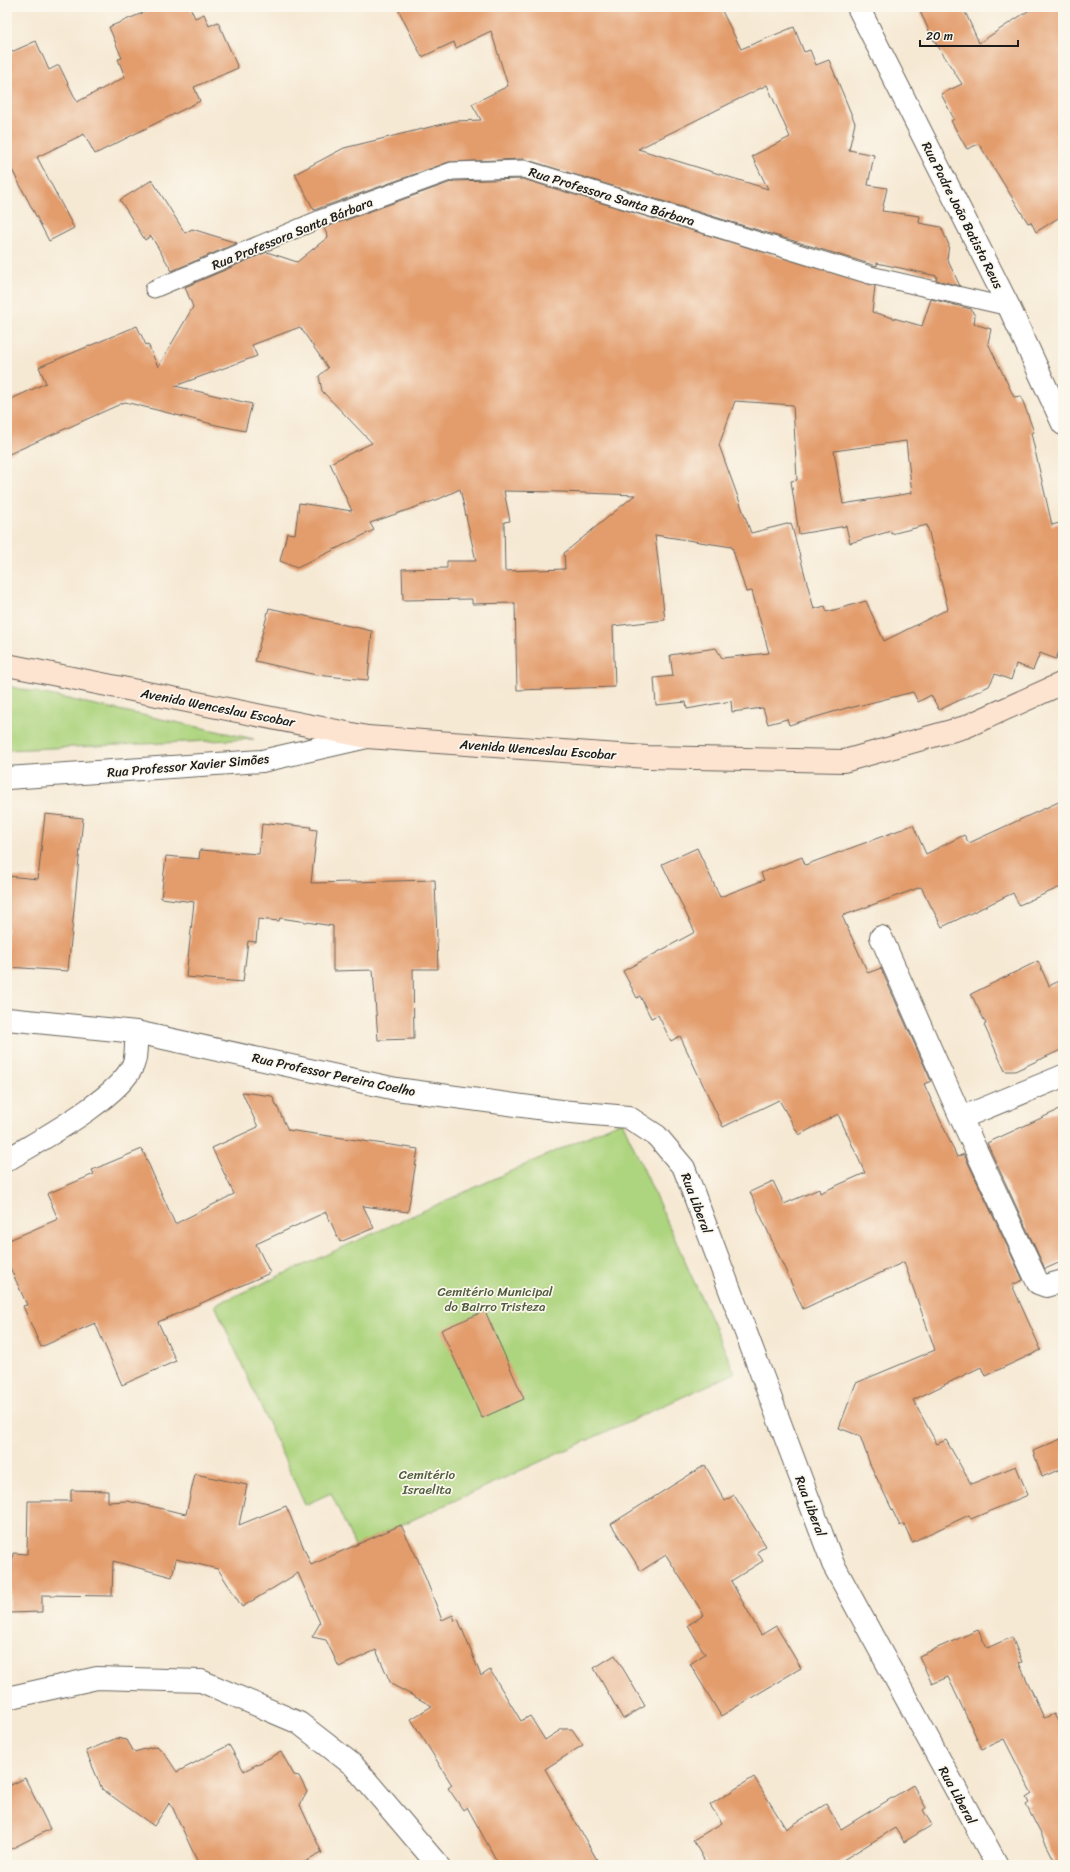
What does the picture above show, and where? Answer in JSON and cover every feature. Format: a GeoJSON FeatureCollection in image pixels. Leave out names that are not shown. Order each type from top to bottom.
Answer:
{"type":"FeatureCollection","features":[{"type":"Feature","properties":{"kind":"main road","name":"Avenida Wenceslau Escobar"},"geometry":{"type":"LineString","coordinates":[[7,665],[366,737],[647,757],[844,761],[965,727],[1063,683]]}},
{"type":"Feature","properties":{"kind":"street","name":"Rua Padre João Batista Reus"},"geometry":{"type":"LineString","coordinates":[[858,7],[1009,307],[1063,424]]}},
{"type":"Feature","properties":{"kind":"street","name":"Rua Professor Xavier Simões"},"geometry":{"type":"LineString","coordinates":[[7,778],[262,761],[366,737]]}},
{"type":"Feature","properties":{"kind":"street"},"geometry":{"type":"LineString","coordinates":[[881,937],[961,1118],[1038,1283],[1046,1286],[1063,1281]]}},
{"type":"Feature","properties":{"kind":"street","name":"Rua Professor Pereira Coelho"},"geometry":{"type":"LineString","coordinates":[[7,1019],[136,1032],[396,1089],[560,1111],[628,1117],[657,1136]]}},
{"type":"Feature","properties":{"kind":"street"},"geometry":{"type":"LineString","coordinates":[[7,1160],[83,1113],[118,1085],[133,1065],[136,1032]]}},
{"type":"Feature","properties":{"kind":"street"},"geometry":{"type":"LineString","coordinates":[[961,1118],[1063,1076]]}},
{"type":"Feature","properties":{"kind":"street","name":"Rua Liberal"},"geometry":{"type":"LineString","coordinates":[[657,1136],[684,1168],[833,1564],[997,1865]]}},
{"type":"Feature","properties":{"kind":"street"},"geometry":{"type":"LineString","coordinates":[[7,1698],[97,1678],[202,1681],[299,1723],[352,1765],[438,1865]]}},
{"type":"Feature","properties":{"kind":"lane","name":"Rua Professora Santa Bárbara"},"geometry":{"type":"LineString","coordinates":[[154,289],[320,218],[452,172],[524,169],[870,275],[1009,307]]}},
{"type":"Feature","properties":{"kind":"green space"},"geometry":{"type":"Polygon","coordinates":[[[7,686],[254,739],[7,750],[7,686]]]}},
{"type":"Feature","properties":{"kind":"green space","name":"Cemitério Municipal do Bairro Tristeza"},"geometry":{"type":"Polygon","coordinates":[[[622,1121],[735,1373],[355,1546],[331,1493],[305,1505],[215,1305],[622,1121]]]}},
{"type":"Feature","properties":{"kind":"building"},"geometry":{"type":"Polygon","coordinates":[[[157,7],[190,7],[195,18],[204,14],[209,26],[218,22],[238,68],[194,87],[200,101],[95,154],[84,134],[37,157],[74,228],[49,241],[7,160],[7,54],[36,41],[49,70],[59,65],[77,102],[125,77],[118,59],[122,58],[109,27],[157,7]]]}},
{"type":"Feature","properties":{"kind":"building"},"geometry":{"type":"Polygon","coordinates":[[[397,7],[720,7],[741,49],[794,27],[804,52],[810,50],[816,65],[829,60],[855,123],[849,150],[874,155],[868,185],[887,188],[882,211],[920,216],[919,223],[941,227],[949,245],[947,259],[960,286],[936,280],[937,276],[877,263],[877,266],[873,265],[524,159],[449,162],[314,210],[295,174],[344,148],[455,121],[481,120],[472,104],[508,86],[491,31],[456,48],[454,42],[422,57],[397,7]],[[767,85],[638,149],[768,189],[752,156],[790,137],[767,85]]]}},
{"type":"Feature","properties":{"kind":"building"},"geometry":{"type":"Polygon","coordinates":[[[918,7],[963,7],[979,43],[1034,7],[1063,7],[1063,215],[1036,232],[1031,222],[1028,223],[979,144],[967,149],[951,121],[954,119],[941,94],[962,84],[932,37],[918,7]]]}},
{"type":"Feature","properties":{"kind":"building"},"geometry":{"type":"Polygon","coordinates":[[[523,179],[875,286],[872,312],[922,326],[931,299],[971,309],[975,316],[974,324],[991,329],[988,343],[1014,397],[1021,396],[1034,432],[1031,433],[1052,525],[1063,522],[1063,638],[1056,659],[1040,653],[1033,670],[1016,664],[1011,680],[995,674],[989,686],[939,710],[931,695],[918,702],[913,692],[850,707],[789,725],[787,719],[768,724],[763,708],[732,712],[731,701],[687,709],[686,702],[656,705],[654,678],[673,676],[670,655],[716,648],[722,658],[769,653],[752,591],[746,592],[732,547],[655,535],[665,620],[613,626],[615,687],[517,690],[515,603],[472,604],[472,599],[403,600],[402,569],[447,568],[447,561],[476,561],[460,489],[439,499],[370,523],[374,530],[297,568],[280,561],[287,533],[295,534],[299,503],[352,511],[330,463],[372,443],[322,391],[319,376],[328,368],[300,327],[252,345],[257,356],[175,386],[252,404],[245,431],[125,402],[7,455],[7,401],[46,383],[39,367],[137,326],[146,345],[148,344],[158,367],[193,307],[185,287],[267,252],[297,262],[328,237],[324,228],[454,181],[523,179]],[[735,401],[719,445],[751,533],[791,523],[814,609],[825,606],[827,612],[866,601],[884,641],[948,609],[927,525],[891,534],[891,531],[850,543],[846,526],[799,534],[791,481],[797,480],[793,405],[735,401]],[[906,441],[834,451],[843,504],[912,493],[906,441]],[[504,491],[510,521],[504,522],[505,571],[565,569],[564,553],[635,495],[504,491]]]}},
{"type":"Feature","properties":{"kind":"building"},"geometry":{"type":"Polygon","coordinates":[[[152,180],[185,233],[192,229],[237,243],[172,271],[151,236],[145,240],[120,200],[152,180]]]}},
{"type":"Feature","properties":{"kind":"building"},"geometry":{"type":"Polygon","coordinates":[[[269,608],[372,631],[368,680],[316,675],[255,661],[269,608]]]}},
{"type":"Feature","properties":{"kind":"building"},"geometry":{"type":"Polygon","coordinates":[[[1063,800],[1063,886],[1019,905],[1013,893],[942,927],[921,887],[842,916],[868,973],[881,968],[931,1081],[924,1084],[957,1157],[964,1154],[1023,1280],[1012,1285],[1041,1350],[985,1376],[981,1367],[913,1400],[937,1444],[946,1440],[971,1484],[1016,1466],[1028,1495],[971,1519],[969,1515],[912,1542],[904,1524],[900,1526],[870,1464],[860,1436],[839,1428],[856,1383],[935,1350],[904,1262],[803,1309],[750,1192],[773,1181],[784,1204],[819,1189],[820,1193],[865,1173],[838,1114],[799,1135],[779,1100],[723,1127],[680,1036],[671,1041],[658,1015],[651,1018],[640,996],[637,998],[623,971],[695,932],[662,864],[697,848],[720,897],[764,880],[761,873],[802,857],[805,865],[913,825],[926,854],[964,835],[969,843],[1063,800]]]}},
{"type":"Feature","properties":{"kind":"building"},"geometry":{"type":"Polygon","coordinates":[[[45,814],[83,818],[68,971],[7,967],[7,876],[38,879],[45,814]]]}},
{"type":"Feature","properties":{"kind":"building"},"geometry":{"type":"Polygon","coordinates":[[[269,823],[311,827],[310,829],[317,830],[311,883],[435,880],[438,969],[413,969],[414,1039],[378,1040],[373,970],[333,971],[333,926],[280,918],[279,921],[258,919],[256,942],[248,941],[243,982],[186,977],[194,902],[161,898],[166,856],[199,859],[200,850],[259,854],[262,824],[269,825],[269,823]]]}},
{"type":"Feature","properties":{"kind":"building"},"geometry":{"type":"Polygon","coordinates":[[[1038,961],[1049,986],[1063,979],[1063,1049],[1015,1071],[1005,1071],[984,1025],[986,1024],[971,994],[1038,961]]]}},
{"type":"Feature","properties":{"kind":"building"},"geometry":{"type":"Polygon","coordinates":[[[242,1092],[272,1096],[288,1130],[418,1149],[408,1212],[363,1206],[374,1228],[340,1242],[326,1212],[256,1244],[270,1273],[158,1322],[176,1361],[122,1385],[95,1323],[41,1347],[23,1306],[27,1305],[7,1261],[7,1241],[58,1219],[47,1194],[94,1174],[92,1170],[142,1149],[175,1224],[234,1194],[212,1148],[258,1127],[242,1092]]]}},
{"type":"Feature","properties":{"kind":"building"},"geometry":{"type":"Polygon","coordinates":[[[1063,1108],[1063,1261],[1045,1269],[987,1143],[1063,1108]]]}},
{"type":"Feature","properties":{"kind":"building"},"geometry":{"type":"Polygon","coordinates":[[[485,1311],[524,1399],[482,1418],[441,1330],[485,1311]]]}},
{"type":"Feature","properties":{"kind":"building"},"geometry":{"type":"Polygon","coordinates":[[[1063,1438],[1063,1468],[1042,1477],[1033,1451],[1063,1438]]]}},
{"type":"Feature","properties":{"kind":"building"},"geometry":{"type":"Polygon","coordinates":[[[705,1465],[725,1501],[734,1495],[766,1546],[757,1552],[763,1561],[731,1581],[761,1635],[776,1626],[801,1668],[721,1716],[690,1664],[705,1654],[688,1625],[704,1615],[666,1555],[641,1571],[611,1524],[705,1465]]]}},
{"type":"Feature","properties":{"kind":"building"},"geometry":{"type":"Polygon","coordinates":[[[195,1474],[247,1485],[239,1525],[286,1506],[311,1565],[401,1525],[420,1564],[442,1620],[453,1615],[455,1621],[458,1619],[481,1676],[490,1670],[521,1721],[530,1716],[545,1740],[562,1729],[572,1729],[583,1745],[545,1769],[600,1865],[499,1865],[467,1807],[463,1810],[448,1788],[452,1785],[411,1719],[432,1706],[391,1684],[376,1650],[339,1667],[326,1640],[312,1637],[320,1623],[298,1573],[242,1607],[218,1569],[176,1559],[172,1577],[113,1561],[112,1596],[42,1595],[42,1612],[9,1613],[13,1553],[27,1554],[28,1501],[71,1501],[71,1490],[108,1491],[108,1502],[127,1501],[186,1514],[195,1474]]]}},
{"type":"Feature","properties":{"kind":"building"},"geometry":{"type":"Polygon","coordinates":[[[978,1630],[987,1648],[1012,1637],[1022,1662],[1019,1663],[1044,1718],[1054,1714],[1063,1731],[1063,1865],[1057,1865],[1026,1805],[1029,1803],[1026,1798],[1032,1794],[1004,1739],[982,1749],[948,1677],[932,1684],[919,1656],[978,1630]]]}},
{"type":"Feature","properties":{"kind":"building"},"geometry":{"type":"Polygon","coordinates":[[[615,1655],[645,1706],[623,1719],[594,1668],[615,1655]]]}},
{"type":"Feature","properties":{"kind":"building"},"geometry":{"type":"Polygon","coordinates":[[[117,1738],[127,1740],[134,1752],[157,1746],[165,1754],[177,1772],[229,1745],[244,1771],[281,1752],[294,1775],[299,1776],[307,1792],[300,1805],[322,1853],[299,1865],[199,1865],[170,1802],[154,1826],[102,1789],[86,1751],[117,1738]]]}},
{"type":"Feature","properties":{"kind":"building"},"geometry":{"type":"Polygon","coordinates":[[[754,1777],[786,1829],[826,1804],[841,1829],[913,1785],[926,1808],[923,1810],[932,1825],[904,1842],[895,1828],[835,1865],[707,1865],[693,1840],[722,1823],[710,1805],[754,1777]]]}},
{"type":"Feature","properties":{"kind":"building"},"geometry":{"type":"Polygon","coordinates":[[[25,1778],[50,1829],[7,1851],[7,1787],[25,1778]]]}},
{"type":"Feature","properties":{"kind":"park label","name":"Cemitério Israelita"},"geometry":{"type":"Point","coordinates":[427,1482]}}]}
